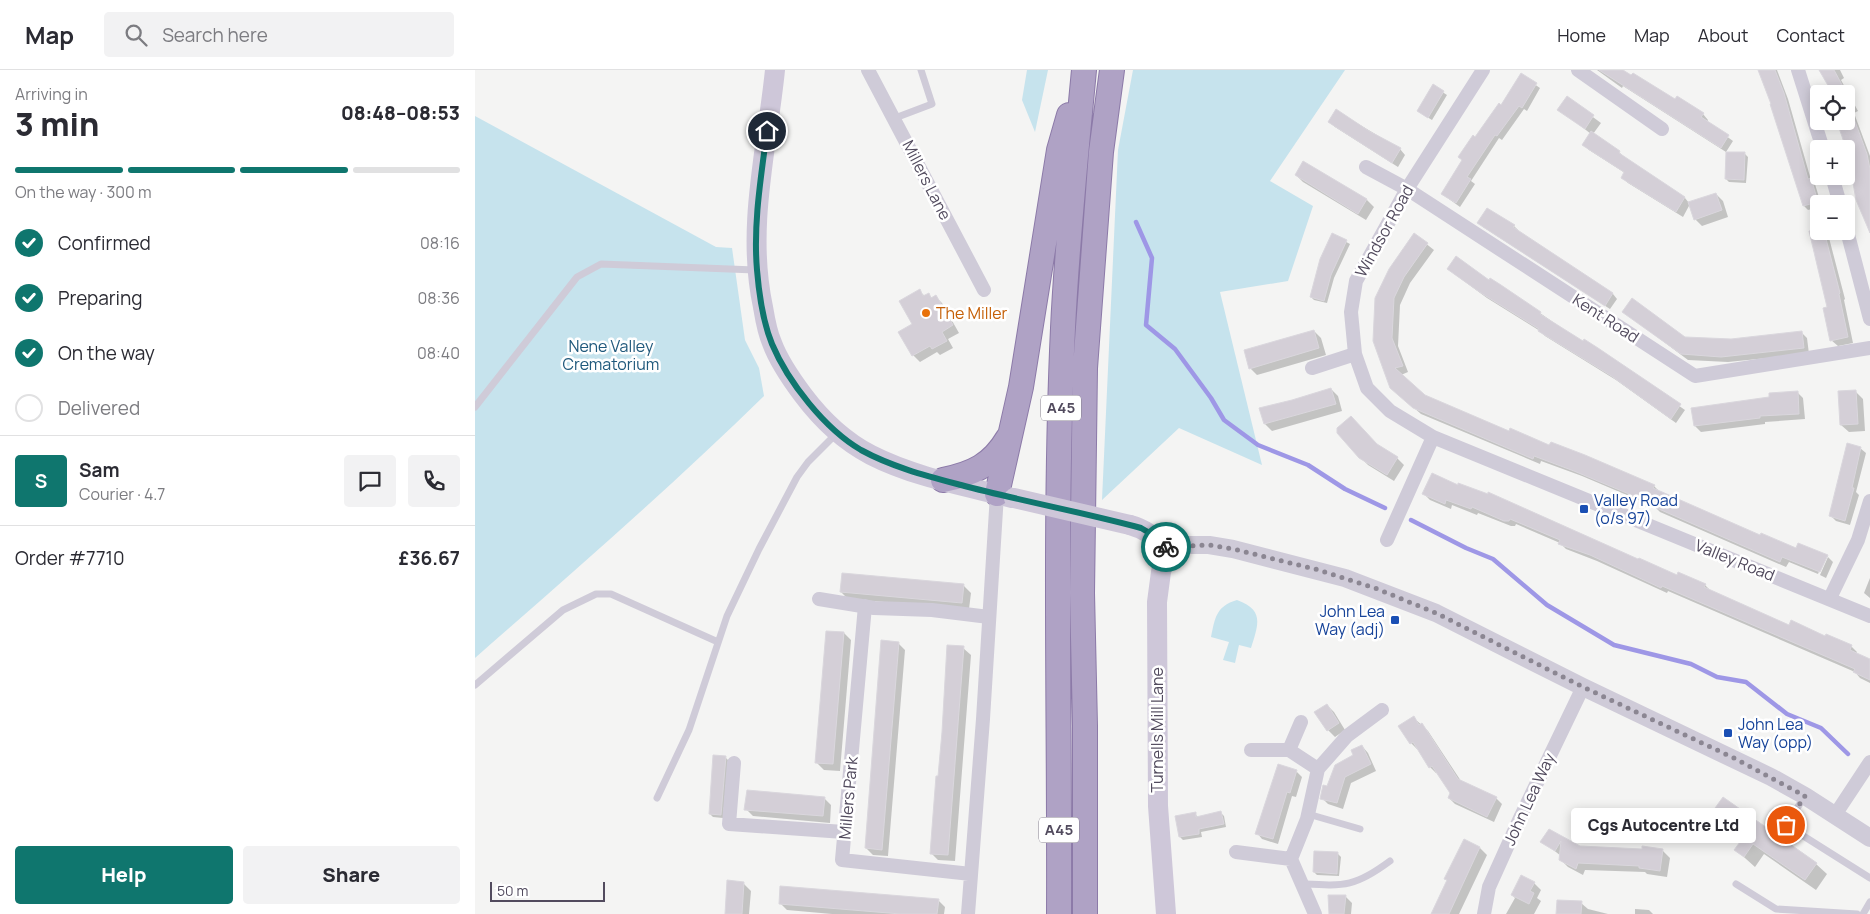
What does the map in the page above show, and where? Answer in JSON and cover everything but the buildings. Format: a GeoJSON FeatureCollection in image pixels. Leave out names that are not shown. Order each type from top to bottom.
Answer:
{"type":"FeatureCollection","features":[{"type":"Feature","properties":{"kind":"highway"},"geometry":{"type":"LineString","coordinates":[[1005,496],[1011,434],[1021,388],[1059,150],[1082,70]]}},
{"type":"Feature","properties":{"kind":"highway","name":"A45"},"geometry":{"type":"LineString","coordinates":[[1059,914],[1059,539],[1063,328],[1082,70]]}},
{"type":"Feature","properties":{"kind":"highway","name":"A45"},"geometry":{"type":"LineString","coordinates":[[1085,914],[1085,726],[1082,593],[1085,368],[1101,152],[1112,70]]}},
{"type":"Feature","properties":{"kind":"highway"},"geometry":{"type":"LineString","coordinates":[[943,480],[963,476],[979,469],[995,456],[1011,434]]}},
{"type":"Feature","properties":{"kind":"main road"},"geometry":{"type":"LineString","coordinates":[[775,70],[758,203],[756,235],[757,270],[767,328],[772,343],[780,361],[810,404],[838,432],[859,449],[886,462],[943,480],[1141,528],[1153,535],[1167,548]]}},
{"type":"Feature","properties":{"kind":"main road","name":"Turnells Mill Lane"},"geometry":{"type":"LineString","coordinates":[[1166,914],[1158,806],[1157,602],[1161,572],[1167,548]]}},
{"type":"Feature","properties":{"kind":"street","name":"Millers Lane"},"geometry":{"type":"LineString","coordinates":[[868,70],[984,290]]}},
{"type":"Feature","properties":{"kind":"street","name":"Windsor Road"},"geometry":{"type":"LineString","coordinates":[[1433,437],[1390,411],[1367,388],[1355,354],[1351,312],[1356,281],[1407,189],[1483,70]]}},
{"type":"Feature","properties":{"kind":"street"},"geometry":{"type":"LineString","coordinates":[[1578,70],[1662,129]]}},
{"type":"Feature","properties":{"kind":"street"},"geometry":{"type":"LineString","coordinates":[[1798,70],[1820,140]]}},
{"type":"Feature","properties":{"kind":"street","name":"Kent Road"},"geometry":{"type":"LineString","coordinates":[[1366,167],[1407,189],[1695,376],[1870,348]]}},
{"type":"Feature","properties":{"kind":"street"},"geometry":{"type":"LineString","coordinates":[[1849,240],[1870,319]]}},
{"type":"Feature","properties":{"kind":"street"},"geometry":{"type":"LineString","coordinates":[[1312,368],[1355,354]]}},
{"type":"Feature","properties":{"kind":"street"},"geometry":{"type":"LineString","coordinates":[[1387,540],[1433,437]]}},
{"type":"Feature","properties":{"kind":"street","name":"Valley Road"},"geometry":{"type":"LineString","coordinates":[[1433,437],[1870,616]]}},
{"type":"Feature","properties":{"kind":"street"},"geometry":{"type":"LineString","coordinates":[[968,914],[989,617],[1005,496]]}},
{"type":"Feature","properties":{"kind":"street"},"geometry":{"type":"LineString","coordinates":[[1830,598],[1858,540],[1870,501]]}},
{"type":"Feature","properties":{"kind":"street"},"geometry":{"type":"LineString","coordinates":[[1167,548],[1179,545],[1209,545],[1233,549],[1315,569],[1436,613],[1583,687],[1736,759],[1805,796],[1870,838]]}},
{"type":"Feature","properties":{"kind":"street"},"geometry":{"type":"LineString","coordinates":[[819,599],[865,606],[932,610],[989,617]]}},
{"type":"Feature","properties":{"kind":"street","name":"Millers Park"},"geometry":{"type":"LineString","coordinates":[[865,606],[842,860],[971,874]]}},
{"type":"Feature","properties":{"kind":"street","name":"John Lea Way"},"geometry":{"type":"LineString","coordinates":[[1484,914],[1489,887],[1583,687]]}},
{"type":"Feature","properties":{"kind":"street"},"geometry":{"type":"LineString","coordinates":[[1315,914],[1291,859],[1308,814],[1318,769],[1347,736],[1382,710]]}},
{"type":"Feature","properties":{"kind":"street"},"geometry":{"type":"LineString","coordinates":[[1289,750],[1301,722]]}},
{"type":"Feature","properties":{"kind":"street"},"geometry":{"type":"LineString","coordinates":[[1251,750],[1289,750],[1318,769]]}},
{"type":"Feature","properties":{"kind":"street"},"geometry":{"type":"LineString","coordinates":[[1835,815],[1870,762]]}},
{"type":"Feature","properties":{"kind":"street"},"geometry":{"type":"LineString","coordinates":[[734,763],[729,824],[844,832]]}},
{"type":"Feature","properties":{"kind":"street"},"geometry":{"type":"LineString","coordinates":[[1236,852],[1291,859]]}},
{"type":"Feature","properties":{"kind":"lane"},"geometry":{"type":"LineString","coordinates":[[895,118],[933,104],[921,70]]}},
{"type":"Feature","properties":{"kind":"lane"},"geometry":{"type":"LineString","coordinates":[[475,407],[577,277],[601,264],[757,270]]}},
{"type":"Feature","properties":{"kind":"lane"},"geometry":{"type":"LineString","coordinates":[[657,798],[689,730],[727,616],[786,494],[809,462],[838,432]]}},
{"type":"Feature","properties":{"kind":"lane"},"geometry":{"type":"LineString","coordinates":[[475,685],[563,610],[596,594],[611,594],[718,642]]}},
{"type":"Feature","properties":{"kind":"lane"},"geometry":{"type":"LineString","coordinates":[[1805,796],[1786,825],[1870,878]]}},
{"type":"Feature","properties":{"kind":"lane"},"geometry":{"type":"LineString","coordinates":[[1308,814],[1361,830]]}},
{"type":"Feature","properties":{"kind":"lane"},"geometry":{"type":"LineString","coordinates":[[1302,884],[1333,885],[1354,882],[1371,875],[1390,861]]}},
{"type":"Feature","properties":{"kind":"lane"},"geometry":{"type":"LineString","coordinates":[[1736,884],[1776,909],[1857,914]]}},
{"type":"Feature","properties":{"kind":"lane"},"geometry":{"type":"LineString","coordinates":[[1863,914],[1870,902]]}},
{"type":"Feature","properties":{"kind":"green space"},"geometry":{"type":"Polygon","coordinates":[[[1027,70],[1048,70],[1035,132],[1022,100],[1027,70]]]}},
{"type":"Feature","properties":{"kind":"green space"},"geometry":{"type":"Polygon","coordinates":[[[1133,70],[1345,70],[1270,181],[1313,206],[1288,281],[1220,292],[1262,465],[1179,428],[1102,500],[1118,150],[1133,70]]]}},
{"type":"Feature","properties":{"kind":"green space","name":"Nene Valley Crematorium"},"geometry":{"type":"Polygon","coordinates":[[[475,116],[716,247],[732,248],[745,340],[759,368],[764,396],[658,496],[475,658],[475,116]]]}},
{"type":"Feature","properties":{"kind":"green space"},"geometry":{"type":"Polygon","coordinates":[[[1237,600],[1252,608],[1256,614],[1257,625],[1251,648],[1239,645],[1235,663],[1223,660],[1229,642],[1211,637],[1215,619],[1221,609],[1237,600]]]}},
{"type":"Feature","properties":{"kind":"waterway"},"geometry":{"type":"LineString","coordinates":[[1136,222],[1152,258],[1146,325],[1175,349],[1211,398],[1224,420],[1258,445],[1308,465],[1345,489],[1385,508]]}},
{"type":"Feature","properties":{"kind":"waterway"},"geometry":{"type":"LineString","coordinates":[[1411,520],[1466,548],[1493,559],[1547,605],[1614,645],[1691,664],[1717,677],[1746,682],[1787,714],[1821,728],[1848,754]]}},
{"type":"Feature","properties":{"kind":"way so far"},"geometry":{"type":"LineString","coordinates":[[1166,547],[1191,544],[1209,545],[1315,569],[1375,588],[1436,613],[1583,687],[1736,759],[1805,796],[1786,825]]}},
{"type":"Feature","properties":{"kind":"place","name":"The Miller"},"geometry":{"type":"Point","coordinates":[926,313]}},
{"type":"Feature","properties":{"kind":"place","name":"Valley Road (o/s 97)"},"geometry":{"type":"Point","coordinates":[1584,509]}},
{"type":"Feature","properties":{"kind":"place","name":"John Lea Way (adj)"},"geometry":{"type":"Point","coordinates":[1395,620]}},
{"type":"Feature","properties":{"kind":"place","name":"John Lea Way (opp)"},"geometry":{"type":"Point","coordinates":[1728,733]}},
{"type":"Feature","properties":{"kind":"place","name":"Cgs Autocentre Ltd"},"geometry":{"type":"Point","coordinates":[1786,825]}},
{"type":"Feature","properties":{"kind":"route"},"geometry":{"type":"LineString","coordinates":[[767,131],[756,235],[760,295],[767,328],[780,361],[799,390],[819,414],[859,449],[903,469],[972,488],[1141,528],[1153,535],[1166,547]]}}]}
